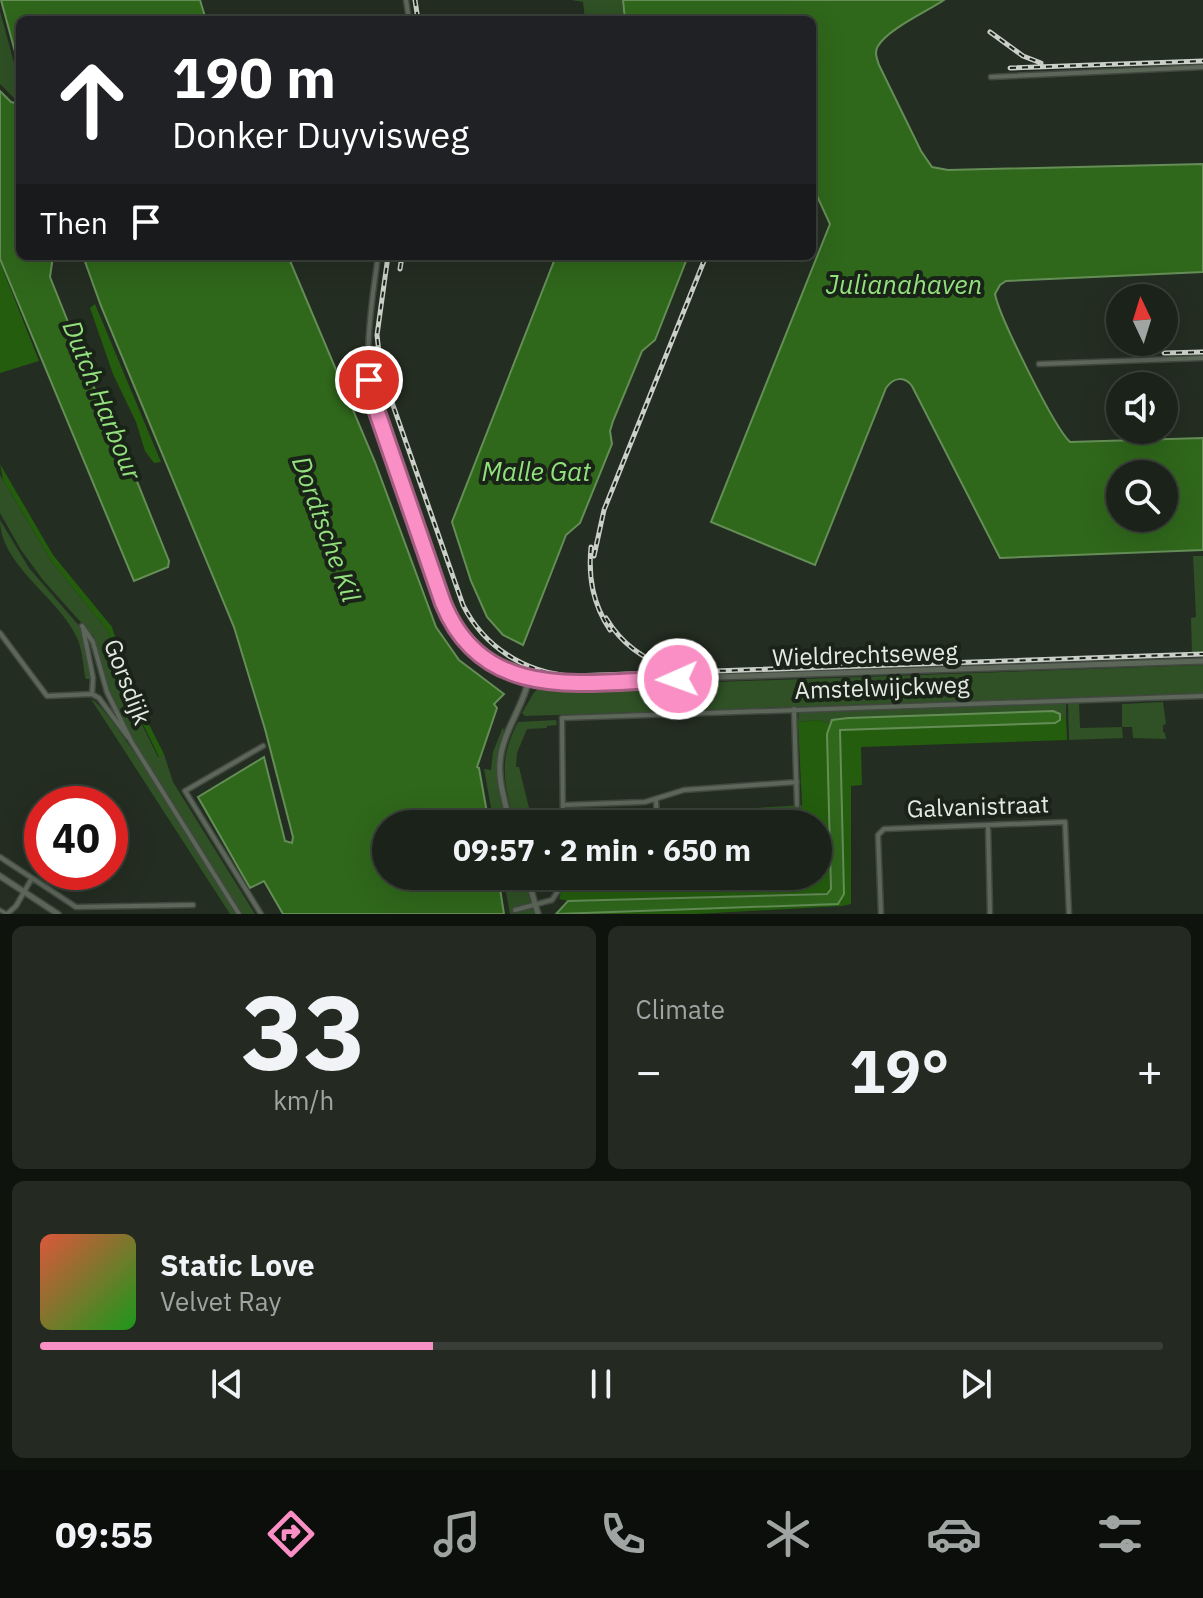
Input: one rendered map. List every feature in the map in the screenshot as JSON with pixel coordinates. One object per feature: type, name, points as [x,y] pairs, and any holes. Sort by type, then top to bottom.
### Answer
[{"type":"street","points":[[991,77],[1203,67]]},
{"type":"street","points":[[377,260],[367,334],[369,380],[377,412],[443,603],[458,632],[476,652],[509,674],[529,679],[500,761],[508,810]]},
{"type":"street","points":[[1039,364],[1203,358]]},
{"type":"street","name":"Gorsdijk","points":[[131,741],[107,692],[93,642],[82,626],[93,678],[92,694],[99,698],[131,741],[239,914]]},
{"type":"street","points":[[0,633],[47,696],[92,694]]},
{"type":"street","name":"Wieldrechtseweg","points":[[529,679],[567,682],[1203,661]]},
{"type":"street","name":"Amstelwijckweg","points":[[563,805],[562,718],[1203,696]]},
{"type":"street","points":[[794,709],[797,805]]},
{"type":"street","points":[[261,914],[185,791],[263,746]]},
{"type":"street","points":[[563,810],[563,805],[656,800],[684,790],[797,782]]},
{"type":"street","points":[[656,800],[656,810]]},
{"type":"street","name":"Galvanistraat","points":[[881,914],[878,835],[884,829],[1065,822],[1069,914]]},
{"type":"street","points":[[988,825],[990,914]]},
{"type":"street","points":[[0,857],[24,873]]},
{"type":"street","points":[[0,876],[58,914]]},
{"type":"street","points":[[50,890],[76,907],[193,905]]},
{"type":"street","points":[[532,890],[538,914]]},
{"type":"street","points":[[515,910],[552,900],[558,890]]},
{"type":"street","points":[[0,910],[7,914],[25,892]]},
{"type":"shaded area","points":[[571,0],[622,0],[624,16],[585,16],[583,2]]},
{"type":"shaded area","points":[[0,11],[16,70],[16,99],[0,84]]},
{"type":"shaded area","points":[[0,262],[39,361],[0,373]]},
{"type":"shaded area","points":[[95,304],[161,462],[154,463],[145,451],[90,308]]},
{"type":"shaded area","points":[[0,464],[53,555],[112,627],[132,691],[164,754],[159,757],[126,689],[108,631],[52,562],[3,480]]},
{"type":"shaded area","points":[[0,475],[52,562],[108,631],[131,702],[158,757],[164,754],[173,782],[255,914],[242,914],[134,747],[113,701],[94,637],[43,580],[0,513]]},
{"type":"shaded area","points":[[0,520],[29,568],[81,628],[91,679],[85,677],[81,649],[67,620],[19,566],[2,536]]},
{"type":"shaded area","points":[[1193,556],[1203,556],[1203,655],[1192,654],[1191,618],[1196,617]]},
{"type":"shaded area","points":[[1203,665],[1203,693],[525,716],[522,713],[541,685],[602,686]]},
{"type":"shaded area","points":[[91,699],[141,762],[237,914],[230,914]]},
{"type":"shaded area","points":[[1068,702],[1079,702],[1080,728],[1122,727],[1123,738],[1069,740]]},
{"type":"shaded area","points":[[1163,702],[1166,724],[1163,725],[1163,732],[1166,739],[1133,738],[1132,727],[1122,727],[1122,704]]},
{"type":"shaded area","points":[[1066,703],[1066,717],[1060,718],[1060,714],[1053,711],[837,718],[829,724],[820,720],[798,722],[799,711]]},
{"type":"shaded area","points":[[1066,717],[1067,740],[861,747],[862,785],[851,786],[851,904],[696,914],[570,914],[838,904],[842,900],[840,730],[1055,723]]},
{"type":"shaded area","points":[[556,720],[557,725],[527,729],[517,753],[516,767],[519,767],[530,810],[511,810],[508,795],[505,761],[518,722]]},
{"type":"shaded area","points":[[820,720],[829,724],[830,810],[802,810],[798,722]]},
{"type":"shaded area","points":[[503,727],[498,765],[504,810],[491,810],[484,769],[491,770],[493,752]]},
{"type":"shaded area","points":[[803,805],[803,810],[725,810]]},
{"type":"shaded area","points":[[506,890],[527,890],[534,914],[510,914]]},
{"type":"shaded area","points":[[562,890],[830,890],[830,893],[559,899]]},
{"type":"water","points":[[1,0],[200,0],[205,16],[16,16],[16,55]]},
{"type":"water","name":"Julianahaven","points":[[623,0],[944,0],[890,33],[876,51],[879,65],[932,167],[948,170],[1203,164],[1203,272],[1006,281],[995,294],[1028,371],[1070,442],[1178,444],[1178,439],[1203,438],[1203,550],[1000,558],[912,386],[902,379],[895,380],[886,388],[815,565],[711,522],[830,224],[816,194],[816,16],[625,16]]},
{"type":"water","points":[[0,91],[16,103],[16,260],[52,260],[50,277],[112,432],[134,474],[169,561],[168,567],[134,581],[0,259]]},
{"type":"water","name":"Dordtsche Kil","points":[[84,260],[290,260],[375,462],[436,627],[459,660],[504,694],[494,704],[497,708],[477,767],[486,810],[372,810],[372,890],[500,890],[504,914],[283,914],[264,881],[250,888],[198,797],[264,757],[285,841],[292,843],[265,729],[234,627]]},
{"type":"water","name":"Malle Gat","points":[[554,260],[686,260],[655,340],[642,351],[613,421],[610,431],[612,444],[580,523],[566,535],[523,645],[503,635],[487,617],[471,581],[452,522]]},
{"type":"water","points":[[1053,711],[1060,714],[1060,720],[1055,723],[840,730],[844,894],[838,904],[556,914],[568,901],[827,894],[832,890],[832,810],[829,810],[827,734],[832,720]]},
{"type":"railway","points":[[415,0],[417,16]]},
{"type":"railway","points":[[990,32],[1023,56],[1041,63]]},
{"type":"railway","points":[[1010,68],[1203,61]]},
{"type":"railway","points":[[387,260],[377,335],[381,371],[463,605],[494,645],[522,663],[538,670],[572,676],[1203,654]]},
{"type":"railway","points":[[400,269],[401,260]]},
{"type":"railway","points":[[594,556],[604,510],[704,260]]},
{"type":"railway","points":[[1178,353],[1203,352]]},
{"type":"railway","points":[[591,547],[593,590],[610,630]]},
{"type":"railway","points":[[606,618],[634,649],[671,668]]},
{"type":"route","points":[[369,380],[377,412],[443,603],[458,632],[476,652],[509,674],[541,681],[678,679]]},
{"type":"water label","name":"Dutch Harbour","points":[[102,400]]}]
